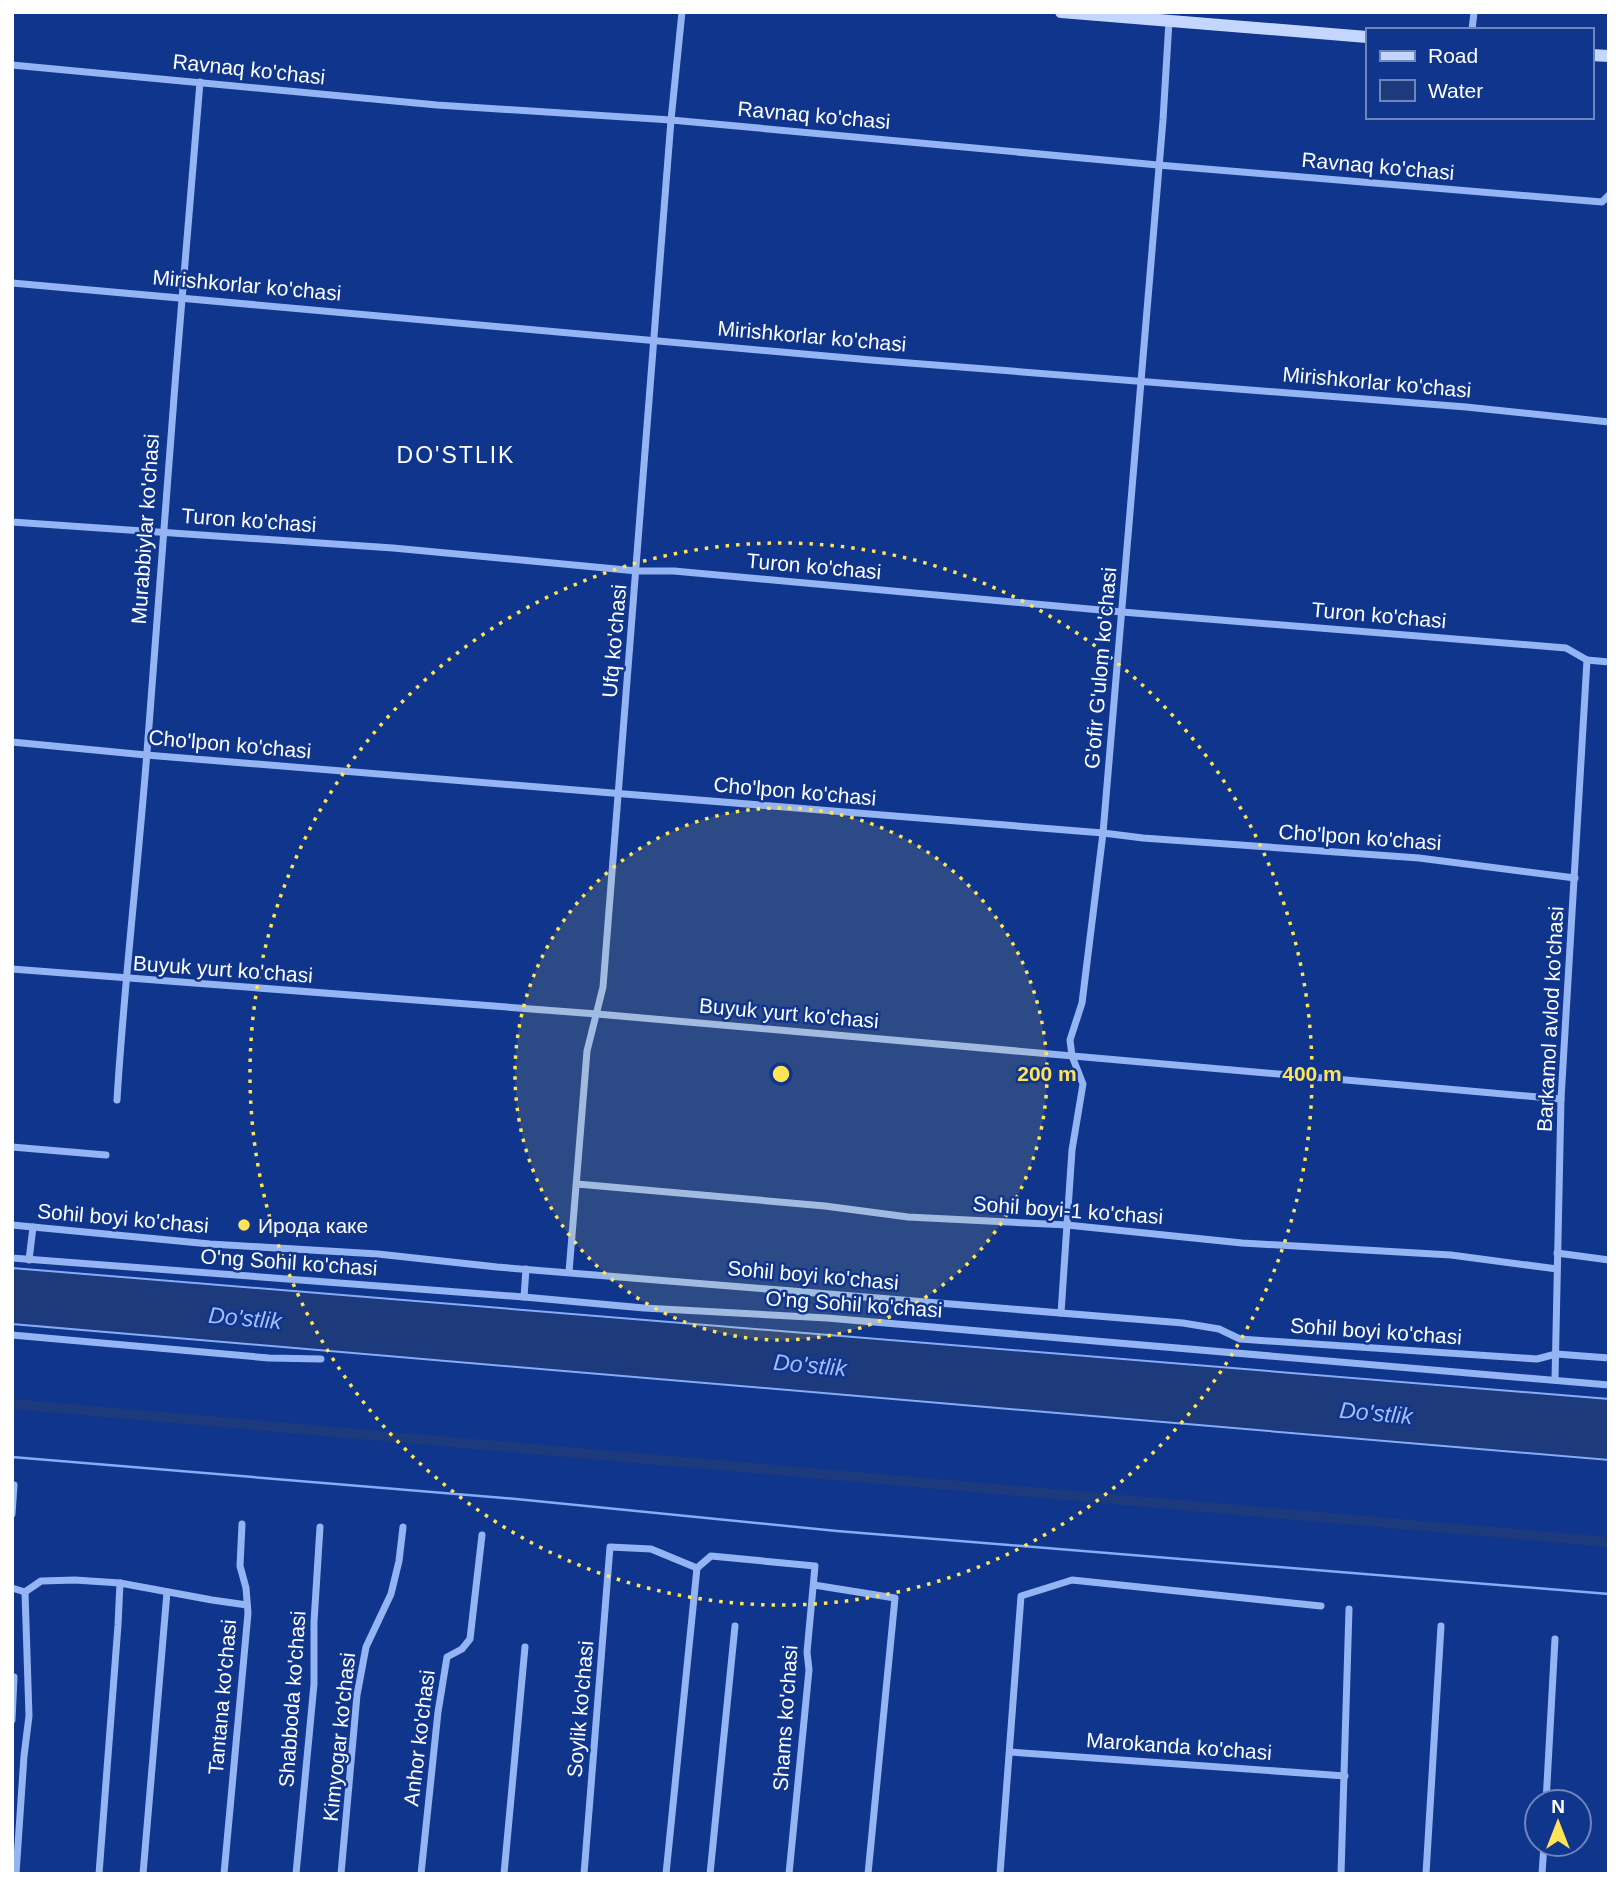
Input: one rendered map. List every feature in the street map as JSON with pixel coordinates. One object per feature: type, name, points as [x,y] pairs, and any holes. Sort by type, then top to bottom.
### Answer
[{"type":"main road","points":[[1061,12],[1366,37]]},
{"type":"street","name":"Ufq ko'chasi","points":[[569,1272],[587,1051],[603,987],[671,120],[682,12]]},
{"type":"street","name":"G'ofir G'ulom ko'chasi","points":[[1061,1313],[1072,1150],[1083,1084],[1072,1056],[1070,1040],[1082,1003],[1104,832],[1169,21]]},
{"type":"street","name":"Ravnaq ko'chasi","points":[[12,65],[437,106],[671,120],[1602,202],[1609,195]]},
{"type":"street","name":"Murabbiylar ko'chasi","points":[[117,1100],[200,82]]},
{"type":"street","name":"Mirishkorlar ko'chasi","points":[[12,283],[654,340],[1466,407],[1609,422]]},
{"type":"street","name":"Turon ko'chasi","points":[[12,522],[393,548],[637,571],[674,571],[1566,648],[1587,660],[1609,662]]},
{"type":"street","name":"Barkamol avlod ko'chasi","points":[[1555,1380],[1562,1099],[1587,660]]},
{"type":"street","name":"Cho'lpon ko'chasi","points":[[12,742],[1104,832],[1143,838],[1419,858],[1575,878]]},
{"type":"street","name":"Buyuk yurt ko'chasi","points":[[12,969],[597,1014],[1562,1099]]},
{"type":"street","points":[[12,1147],[106,1155]]},
{"type":"street","name":"Sohil boyi-1 ko'chasi","points":[[577,1184],[825,1206],[908,1217],[1068,1225],[1242,1242],[1451,1255],[1557,1269]]},
{"type":"street","name":"Sohil boyi ko'chasi","points":[[12,1225],[210,1244],[378,1254],[526,1269],[1182,1323],[1219,1329],[1240,1339],[1537,1359],[1556,1354],[1609,1358]]},
{"type":"street","points":[[29,1260],[33,1227]]},
{"type":"street","points":[[1557,1253],[1609,1260]]},
{"type":"street","name":"O'ng Sohil ko'chasi","points":[[12,1258],[644,1308],[827,1318],[1609,1385]]},
{"type":"street","points":[[524,1297],[526,1269]]},
{"type":"street","points":[[12,1335],[269,1358],[321,1359]]},
{"type":"street","points":[[12,1514],[14,1485]]},
{"type":"street","name":"Tantana ko'chasi","points":[[224,1874],[247,1605],[240,1566],[242,1524]]},
{"type":"street","name":"Shabboda ko'chasi","points":[[296,1874],[314,1684],[314,1622],[320,1527]]},
{"type":"street","name":"Kimyogar ko'chasi","points":[[341,1874],[359,1683],[366,1647],[391,1594],[403,1527]]},
{"type":"street","name":"Anhor ko'chasi","points":[[421,1874],[438,1712],[447,1657],[462,1648],[470,1639],[482,1535]]},
{"type":"street","name":"Soylik ko'chasi","points":[[583,1874],[610,1547],[651,1549],[697,1567]]},
{"type":"street","name":"Shams ko'chasi","points":[[697,1567],[711,1556],[815,1566],[807,1652],[809,1670],[789,1874]]},
{"type":"street","points":[[666,1874],[697,1567]]},
{"type":"street","points":[[1000,1874],[1021,1596],[1072,1580],[1321,1606]]},
{"type":"street","points":[[25,1592],[41,1581],[120,1583],[247,1605]]},
{"type":"street","points":[[99,1874],[120,1583]]},
{"type":"street","points":[[814,1584],[894,1598],[868,1874]]},
{"type":"street","points":[[12,1588],[25,1592]]},
{"type":"street","points":[[16,1874],[23,1756],[29,1716],[25,1592]]},
{"type":"street","points":[[143,1874],[167,1592]]},
{"type":"street","points":[[1341,1874],[1349,1609]]},
{"type":"street","points":[[710,1874],[735,1626]]},
{"type":"street","points":[[1426,1874],[1441,1626]]},
{"type":"street","points":[[1547,1788],[1555,1639]]},
{"type":"street","points":[[503,1874],[525,1647]]},
{"type":"street","points":[[12,1720],[13,1677],[28,1678]]},
{"type":"street","name":"Marokanda ko'chasi","points":[[1010,1752],[1345,1776]]},
{"type":"water","name":"Do'stlik","points":[[12,1268],[1609,1399],[1609,1460],[12,1324]]},
{"type":"waterway","points":[[12,1404],[1609,1542]]},
{"type":"waterway","points":[[12,1457],[516,1499],[837,1531],[1609,1594]]},
{"type":"place","name":"Ирода каке","points":[[244,1225]]},
{"type":"district","name":"DO'STLIK","points":[[456,455]]}]
